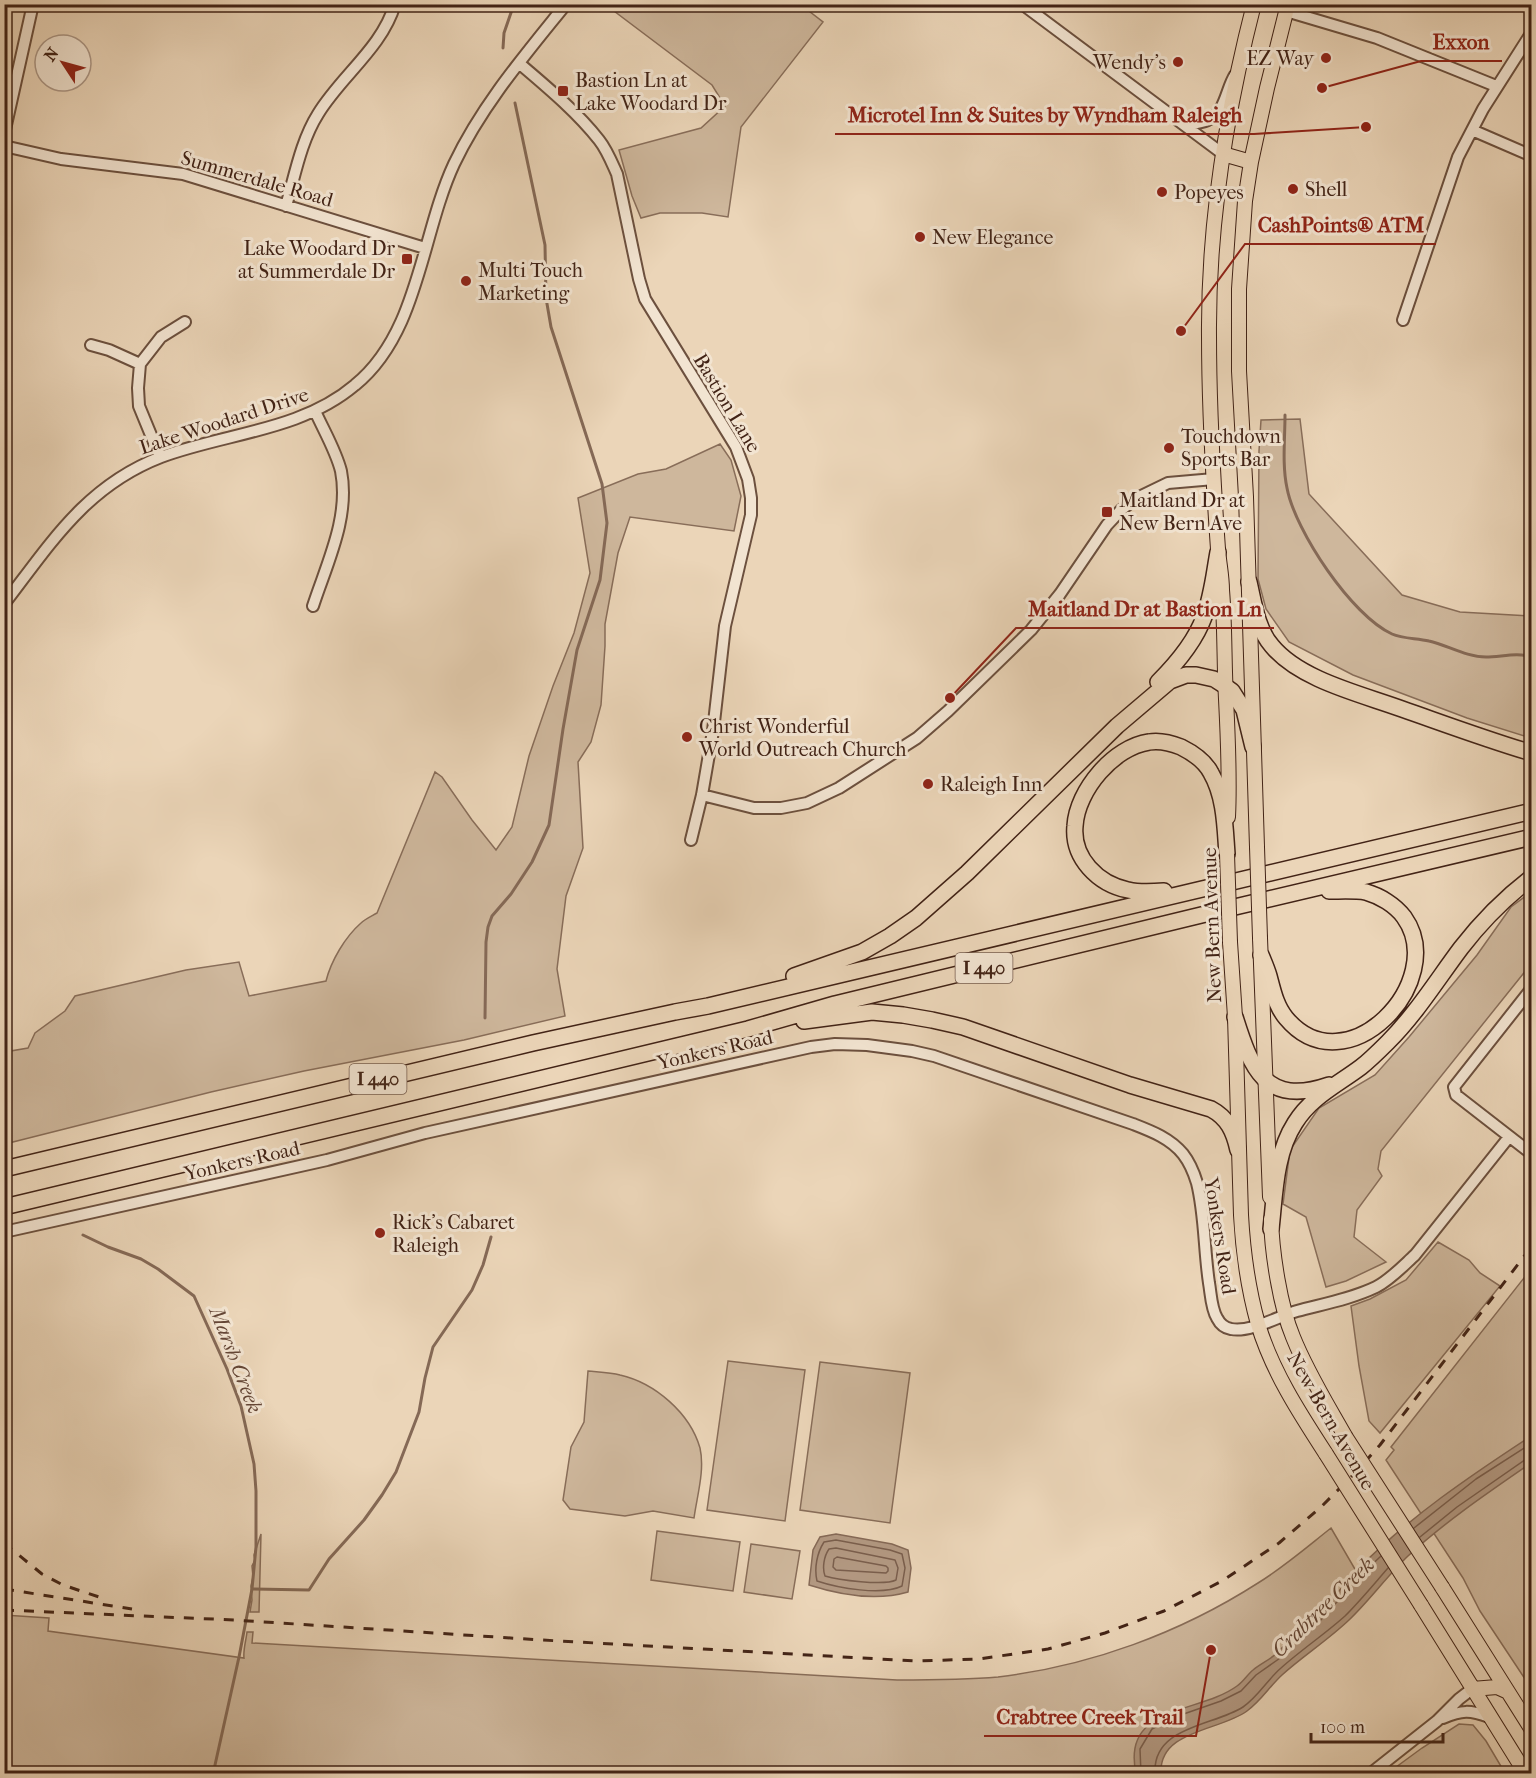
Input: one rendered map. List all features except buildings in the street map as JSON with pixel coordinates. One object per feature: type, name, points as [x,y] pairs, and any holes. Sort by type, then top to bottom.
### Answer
[{"type":"highway","points":[[753,995],[787,979],[862,952],[916,918],[990,851],[1117,726],[1178,661],[1204,618],[1218,552]]},
{"type":"highway","points":[[1249,582],[1265,637],[1284,658],[1295,666],[1326,681],[1532,753]]},
{"type":"highway","points":[[1117,726],[1162,686],[1179,677],[1204,676],[1226,686],[1240,702],[1253,747]]},
{"type":"highway","points":[[1203,889],[1131,891],[1110,885],[1097,877],[1080,853],[1075,835],[1077,814],[1089,788],[1109,763],[1130,748],[1151,741],[1169,743],[1186,750],[1204,764],[1214,779],[1223,811],[1227,854]]},
{"type":"highway","name":"I 440","points":[[4,1169],[533,1043],[753,995],[1532,811]]},
{"type":"highway","name":"I 440","points":[[4,1208],[748,1029],[835,1004],[1532,837]]},
{"type":"highway","points":[[1271,1229],[1279,1161],[1290,1131],[1302,1112],[1311,1102],[1362,1066],[1398,1031],[1472,934],[1532,877]]},
{"type":"highway","points":[[1261,955],[1282,1012],[1295,1027],[1324,1041],[1344,1041],[1364,1035],[1379,1024],[1398,1002],[1413,972],[1416,954],[1416,943],[1411,929],[1399,910],[1383,899],[1364,892],[1302,891]]},
{"type":"highway","points":[[748,1029],[872,1012],[903,1015],[963,1027],[1130,1085],[1211,1109],[1227,1122],[1235,1137],[1238,1150]]},
{"type":"highway","points":[[1235,1017],[1248,1057],[1266,1080],[1280,1088],[1303,1092],[1342,1080]]},
{"type":"main road","name":"New Bern Avenue","points":[[1254,4],[1229,111],[1213,231],[1209,304],[1209,368],[1214,479],[1218,552],[1223,592],[1229,781],[1227,854],[1243,1248],[1258,1325],[1288,1391],[1526,1773]]},
{"type":"main road","name":"New Bern Avenue","points":[[1287,8],[1251,162],[1245,201],[1239,289],[1239,370],[1249,582],[1271,1229],[1286,1314],[1300,1352],[1346,1436],[1532,1730]]},
{"type":"main road","points":[[1223,154],[1251,162]]},
{"type":"main road","points":[[1472,1689],[1497,1687],[1508,1692]]},
{"type":"street","points":[[4,134],[33,4]]},
{"type":"street","points":[[286,206],[308,133],[318,113],[378,38],[391,19],[395,4]]},
{"type":"street","name":"Lake Woodard Drive","points":[[4,604],[79,509],[120,478],[160,458],[315,411],[355,385],[371,370],[383,354],[403,318],[446,186],[464,145],[487,106],[566,4]]},
{"type":"street","points":[[1022,4],[1223,154]]},
{"type":"street","points":[[1287,8],[1377,38],[1496,86]]},
{"type":"street","points":[[1403,320],[1458,157],[1496,86],[1532,32]]},
{"type":"street","name":"Bastion Lane","points":[[520,64],[600,141],[612,162],[617,174],[645,299],[736,447],[748,479],[751,515],[726,618],[713,731],[702,795],[691,840]]},
{"type":"street","points":[[1185,125],[1209,120],[1216,114],[1238,70]]},
{"type":"street","points":[[1472,130],[1532,156]]},
{"type":"street","name":"Summerdale Road","points":[[4,146],[61,159],[183,174],[425,248]]},
{"type":"street","points":[[160,458],[139,406],[140,364],[160,338],[185,322]]},
{"type":"street","points":[[91,345],[109,350],[140,364]]},
{"type":"street","points":[[313,606],[337,534],[342,512],[343,490],[339,466],[315,411]]},
{"type":"street","points":[[702,795],[754,808],[781,808],[807,802],[839,788],[917,738],[1007,654],[1046,613],[1101,534],[1121,510],[1135,499],[1168,483],[1214,479]]},
{"type":"street","points":[[1532,988],[1455,1087],[1456,1095],[1532,1154]]},
{"type":"street","name":"Yonkers Road","points":[[4,1232],[280,1171],[425,1133],[734,1063],[811,1047],[835,1044],[867,1045],[934,1056],[1132,1124],[1151,1131],[1170,1142],[1190,1165],[1197,1183],[1213,1308],[1217,1319],[1225,1327],[1235,1330],[1258,1325],[1377,1286],[1415,1255],[1509,1137]]},
{"type":"street","points":[[1370,1773],[1437,1721],[1472,1689]]},
{"type":"street","points":[[1437,1721],[1459,1712],[1474,1711],[1490,1717]]},
{"type":"shaded area","points":[[606,5],[801,5],[823,22],[741,127],[728,217],[702,213],[660,213],[641,218],[619,150],[701,128],[725,106],[712,85]]},
{"type":"shaded area","points":[[1300,419],[1309,494],[1402,595],[1460,612],[1531,616],[1531,738],[1467,718],[1353,675],[1289,642],[1266,609],[1258,579],[1259,451],[1261,420]]},
{"type":"shaded area","points":[[720,444],[731,460],[741,496],[734,531],[630,517],[618,553],[605,624],[601,705],[591,742],[578,762],[583,848],[566,896],[557,969],[565,1016],[464,1040],[304,1071],[211,1092],[5,1144],[5,1052],[28,1048],[35,1033],[65,1011],[75,996],[186,970],[239,962],[249,996],[326,981],[335,958],[349,935],[377,913],[435,772],[442,777],[496,850],[512,827],[529,756],[574,633],[590,573],[578,498],[638,474],[666,469]]},
{"type":"shaded area","points":[[1531,892],[1531,964],[1381,1151],[1378,1169],[1382,1176],[1357,1210],[1354,1237],[1386,1262],[1346,1281],[1326,1287],[1306,1217],[1283,1204],[1290,1150],[1319,1108],[1375,1075],[1477,955],[1511,907]]},
{"type":"shaded area","points":[[1438,1242],[1469,1260],[1480,1273],[1500,1286],[1380,1433],[1369,1421],[1351,1306],[1406,1280]]},
{"type":"shaded area","points":[[1531,1269],[1532,1671],[1525,1679],[1386,1460],[1394,1450],[1391,1447]]},
{"type":"shaded area","points":[[728,1361],[805,1370],[785,1521],[707,1510]]},
{"type":"shaded area","points":[[820,1362],[910,1373],[890,1523],[800,1510]]},
{"type":"shaded area","points":[[588,1371],[616,1374],[646,1385],[669,1401],[688,1423],[695,1435],[701,1456],[701,1474],[694,1518],[653,1511],[625,1516],[570,1509],[563,1500],[571,1447],[584,1422]]},
{"type":"shaded area","points":[[1331,1528],[1366,1588],[1182,1731],[1147,1774],[5,1773],[4,1615],[49,1618],[48,1631],[244,1658],[247,1632],[253,1632],[252,1643],[897,1680],[985,1678],[1066,1665],[1100,1656],[1166,1632],[1258,1583]]},
{"type":"shaded area","points":[[657,1531],[740,1542],[733,1591],[651,1580]]},
{"type":"shaded area","points":[[261,1534],[259,1612],[250,1612],[252,1566]]},
{"type":"shaded area","points":[[751,1544],[800,1551],[792,1599],[744,1592]]},
{"type":"shaded area","points":[[1459,1724],[1473,1725],[1486,1741],[1505,1773],[1388,1773],[1422,1748]]},
{"type":"water","points":[[1531,1436],[1531,1463],[1468,1507],[1422,1543],[1349,1620],[1282,1675],[1252,1707],[1235,1718],[1180,1740],[1170,1748],[1163,1759],[1161,1773],[1136,1773],[1134,1751],[1140,1735],[1151,1723],[1167,1714],[1221,1695],[1239,1684],[1253,1670],[1276,1654],[1298,1631],[1316,1618],[1358,1569],[1398,1532],[1463,1482]]},
{"type":"water","points":[[836,1534],[892,1544],[908,1550],[911,1568],[908,1592],[884,1596],[858,1596],[809,1585],[813,1550],[820,1537]]},
{"type":"waterway","points":[[503,48],[504,33],[514,4]]},
{"type":"waterway","points":[[485,1018],[488,927],[492,916],[511,894],[532,862],[549,825],[577,650],[600,580],[607,523],[602,484],[551,327],[546,298],[545,245],[515,103]]},
{"type":"waterway","points":[[1285,415],[1285,470],[1292,506],[1313,548],[1343,591],[1360,610],[1376,624],[1396,636],[1429,641],[1479,656],[1532,657]]},
{"type":"waterway","name":"Marsh Creek","points":[[83,1235],[141,1259],[194,1296],[241,1406],[254,1464],[256,1547],[252,1589],[213,1774]]},
{"type":"waterway","points":[[252,1589],[309,1590],[329,1559],[364,1520],[382,1495],[396,1472],[419,1412],[433,1347],[472,1290],[483,1265],[491,1237]]},
{"type":"railway","points":[[4,1610],[234,1620],[915,1661],[979,1659],[1048,1649],[1105,1633],[1164,1611],[1222,1581],[1279,1543],[1321,1507],[1380,1445],[1532,1246]]},
{"type":"railway","points":[[4,1543],[42,1574],[63,1585],[99,1597]]},
{"type":"railway","points":[[4,1589],[132,1609]]},
{"type":"place","name":"EZ Way","points":[[1326,58]]},
{"type":"place","name":"Wendy's","points":[[1178,62]]},
{"type":"place","name":"Exxon","points":[[1322,88]]},
{"type":"place","name":"Bastion Ln at Lake Woodard Dr","points":[[563,91]]},
{"type":"place","name":"Microtel Inn & Suites by Wyndham Raleigh","points":[[1366,127]]},
{"type":"place","name":"Shell","points":[[1293,189]]},
{"type":"place","name":"Popeyes","points":[[1162,192]]},
{"type":"place","name":"New Elegance","points":[[920,237]]},
{"type":"place","name":"Lake Woodard Dr at Summerdale Dr","points":[[407,259]]},
{"type":"place","name":"Multi Touch Marketing","points":[[466,281]]},
{"type":"place","name":"CashPoints® ATM","points":[[1181,331]]},
{"type":"place","name":"Touchdown Sports Bar","points":[[1169,448]]},
{"type":"place","name":"Maitland Dr at New Bern Ave","points":[[1107,512]]},
{"type":"place","name":"Maitland Dr at Bastion Ln","points":[[950,698]]},
{"type":"place","name":"Christ Wonderful World Outreach Church","points":[[687,737]]},
{"type":"place","name":"Raleigh Inn","points":[[928,784]]},
{"type":"place","name":"Rick’s Cabaret Raleigh","points":[[380,1233]]},
{"type":"place","name":"Crabtree Creek Trail","points":[[1211,1650]]},
{"type":"water label","name":"Crabtree Creek","points":[[1323,1607]]}]
